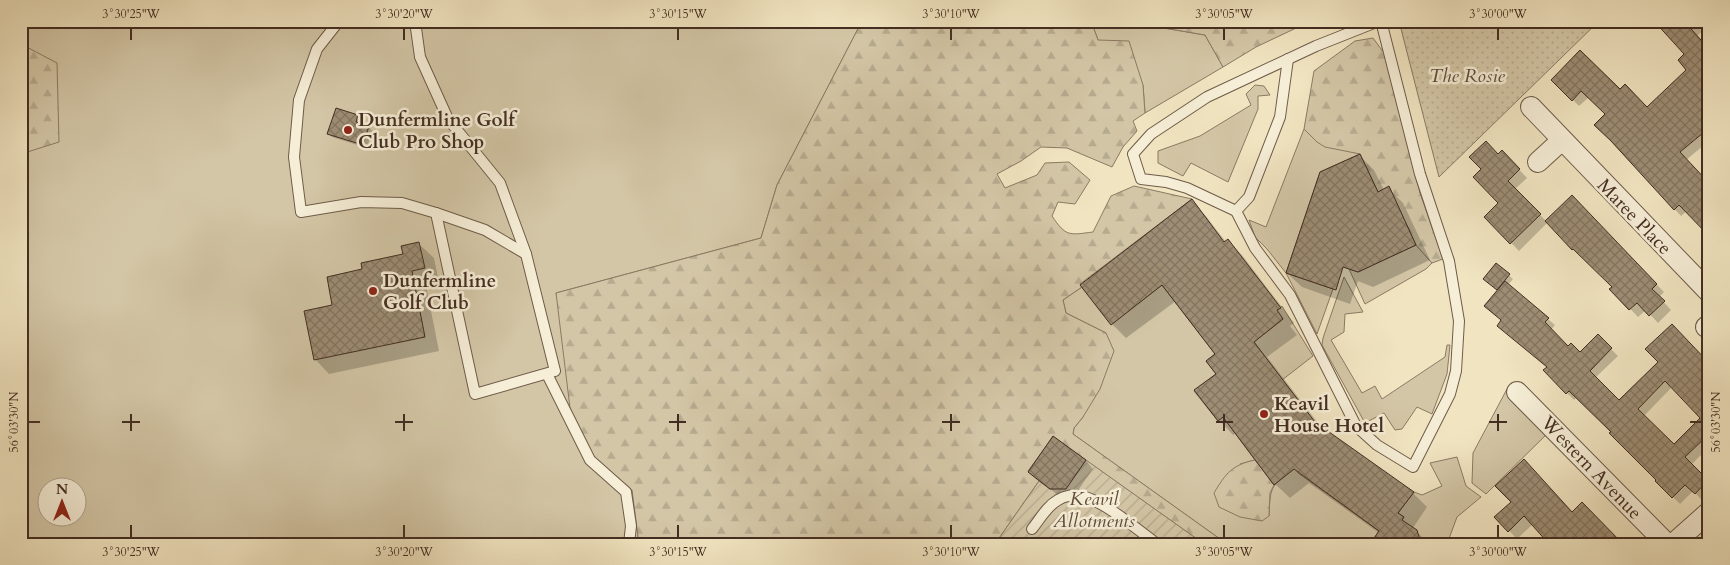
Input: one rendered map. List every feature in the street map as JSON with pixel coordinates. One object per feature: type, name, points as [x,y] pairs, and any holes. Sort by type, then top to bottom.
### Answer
[{"type":"street","name":"Maree Place","points":[[1531,107],[1709,292]]},
{"type":"street","points":[[1538,162],[1562,140]]},
{"type":"street","name":"Western Avenue","points":[[1517,392],[1667,544]]},
{"type":"street","points":[[1673,544],[1709,512]]},
{"type":"lane","points":[[339,21],[317,50],[299,100],[294,157],[301,212],[361,202],[402,203],[485,230],[526,254]]},
{"type":"lane","points":[[415,21],[420,57],[448,120],[500,184],[526,254],[555,371],[475,394],[436,213]]},
{"type":"lane","points":[[1380,21],[1420,174],[1449,260],[1459,321],[1456,371],[1450,394],[1413,467],[1377,445],[1356,426],[1290,295],[1254,248],[1236,211],[1187,188],[1166,182],[1141,179],[1133,154],[1151,134],[1208,97],[1316,46],[1380,21]]},
{"type":"lane","points":[[1236,211],[1249,197],[1280,117],[1288,59]]},
{"type":"lane","points":[[547,374],[590,460],[626,492],[631,526],[629,544]]},
{"type":"lane","points":[[1032,529],[1049,507],[1058,499],[1080,496],[1101,504],[1157,544]]},
{"type":"green space","points":[[21,21],[862,21],[777,185],[761,238],[556,293],[591,454],[632,490],[639,544],[21,544]]},
{"type":"green space","points":[[862,21],[1091,21],[1098,40],[1129,41],[1143,85],[1145,113],[1133,121],[1137,131],[1123,147],[1112,167],[1067,148],[1041,147],[997,174],[1005,188],[1037,175],[1045,163],[1069,162],[1090,180],[1075,204],[1058,202],[1052,216],[1061,228],[1073,234],[1093,232],[1111,196],[1134,186],[1192,199],[1080,284],[1082,287],[1063,300],[1066,313],[1106,333],[1114,351],[1100,389],[1074,428],[1073,434],[1227,544],[1204,544],[1053,437],[1028,471],[1039,481],[995,544],[639,544],[632,490],[591,454],[570,408],[556,293],[761,238],[777,185]]},
{"type":"green space","points":[[1091,21],[1140,21],[1158,27],[1205,35],[1223,67],[1145,113],[1143,85],[1098,40]]},
{"type":"green space","points":[[1140,21],[1311,21],[1256,47],[1223,67],[1205,35],[1158,27]]},
{"type":"green space","name":"The Rosie","points":[[1399,21],[1599,21],[1439,177]]},
{"type":"green space","points":[[1373,38],[1384,53],[1420,193],[1443,259],[1432,263],[1416,245],[1389,187],[1378,192],[1360,154],[1325,147],[1304,129],[1314,71],[1355,41]]},
{"type":"green space","points":[[21,44],[57,63],[59,142],[21,154]]},
{"type":"green space","points":[[1255,85],[1264,86],[1270,95],[1258,96],[1258,109],[1228,182],[1191,163],[1183,176],[1158,163],[1158,151],[1200,136],[1251,105],[1246,94]]},
{"type":"green space","points":[[1304,129],[1317,142],[1360,154],[1320,172],[1286,273],[1255,237],[1249,220],[1266,227]]},
{"type":"green space","points":[[1416,245],[1432,263],[1426,269],[1365,304],[1349,269],[1358,272]]},
{"type":"green space","points":[[1286,273],[1333,289],[1317,334]]},
{"type":"green space","points":[[1344,277],[1363,312],[1345,314],[1344,332],[1331,340],[1362,393],[1375,386],[1382,399],[1445,357],[1447,345],[1450,345],[1447,374],[1432,414],[1417,407],[1402,429],[1395,430],[1384,413],[1365,423],[1322,345]]},
{"type":"green space","points":[[1162,285],[1215,354],[1206,361],[1216,374],[1194,391],[1218,421],[1223,417],[1255,460],[1240,464],[1269,516],[1270,497],[1274,486],[1298,466],[1298,473],[1379,531],[1370,544],[1227,544],[1073,434],[1074,428],[1083,417],[1106,333],[1066,313],[1063,300],[1082,287],[1111,324]]},
{"type":"green space","points":[[1282,306],[1313,356],[1282,380],[1254,342],[1283,319],[1277,311]]},
{"type":"green space","points":[[1507,389],[1551,430],[1486,494],[1472,483],[1473,453]]},
{"type":"green space","points":[[1457,457],[1466,486],[1481,497],[1457,517],[1447,544],[1421,544],[1402,520],[1404,517],[1398,513],[1414,492],[1422,495],[1442,486],[1430,463]]},
{"type":"green space","name":"Keavil Allotments","points":[[1086,460],[1204,544],[995,544],[1039,481],[1050,489],[1065,488]]},
{"type":"green space","points":[[1255,460],[1274,485],[1270,493],[1269,516],[1262,521],[1240,517],[1219,507],[1214,493],[1230,471],[1241,464]]},
{"type":"building","points":[[1654,21],[1684,21],[1709,49],[1709,128],[1680,152],[1709,183],[1709,236],[1679,205],[1674,210],[1594,125],[1605,114],[1581,91],[1572,101],[1551,80],[1580,50],[1620,89],[1625,84],[1647,107],[1686,70],[1678,60],[1684,54]]},
{"type":"building","name":"Dunfermline Golf Club Pro Shop","points":[[336,108],[358,115],[356,122],[369,126],[363,145],[327,134]]},
{"type":"building","points":[[1486,141],[1498,154],[1502,150],[1520,169],[1508,181],[1541,214],[1510,244],[1484,217],[1498,203],[1473,177],[1481,169],[1469,157]]},
{"type":"building","points":[[1360,154],[1378,192],[1389,186],[1416,245],[1358,272],[1343,267],[1336,290],[1286,273],[1320,172]]},
{"type":"building","points":[[1572,195],[1657,284],[1652,289],[1665,301],[1649,316],[1637,303],[1629,310],[1609,289],[1612,287],[1572,250],[1545,221]]},
{"type":"building","points":[[1192,199],[1224,242],[1228,239],[1281,308],[1277,310],[1283,319],[1254,342],[1315,422],[1414,492],[1398,513],[1404,517],[1402,520],[1417,530],[1421,544],[1370,544],[1379,531],[1294,469],[1274,485],[1223,417],[1218,421],[1194,390],[1216,374],[1206,361],[1215,354],[1162,285],[1111,325],[1080,285]]},
{"type":"building","name":"Dunfermline Golf Club","points":[[419,242],[425,268],[412,271],[425,337],[314,360],[304,311],[332,305],[327,277],[362,269],[361,263],[403,254],[401,246]]},
{"type":"building","points":[[1496,263],[1510,274],[1497,290],[1483,279]]},
{"type":"building","points":[[1505,281],[1549,318],[1545,322],[1568,346],[1571,343],[1580,352],[1598,334],[1612,348],[1590,371],[1619,400],[1658,362],[1645,349],[1672,324],[1709,363],[1709,434],[1685,457],[1708,480],[1695,494],[1685,485],[1672,498],[1609,433],[1611,432],[1569,391],[1566,394],[1543,370],[1547,367],[1497,326],[1501,320],[1484,306]],"holes":[[[1665,381],[1700,418],[1674,444],[1638,409]]]},
{"type":"building","points":[[1053,436],[1086,460],[1066,489],[1050,489],[1028,472]]},
{"type":"building","points":[[1524,459],[1572,512],[1582,502],[1623,544],[1549,544],[1524,516],[1508,532],[1494,517],[1511,502],[1495,486]]},
{"type":"place","name":"Dunfermline Golf Club Pro Shop","points":[[348,130]]},
{"type":"place","name":"Dunfermline Golf Club","points":[[373,291]]},
{"type":"place","name":"Keavil House Hotel","points":[[1264,414]]}]
